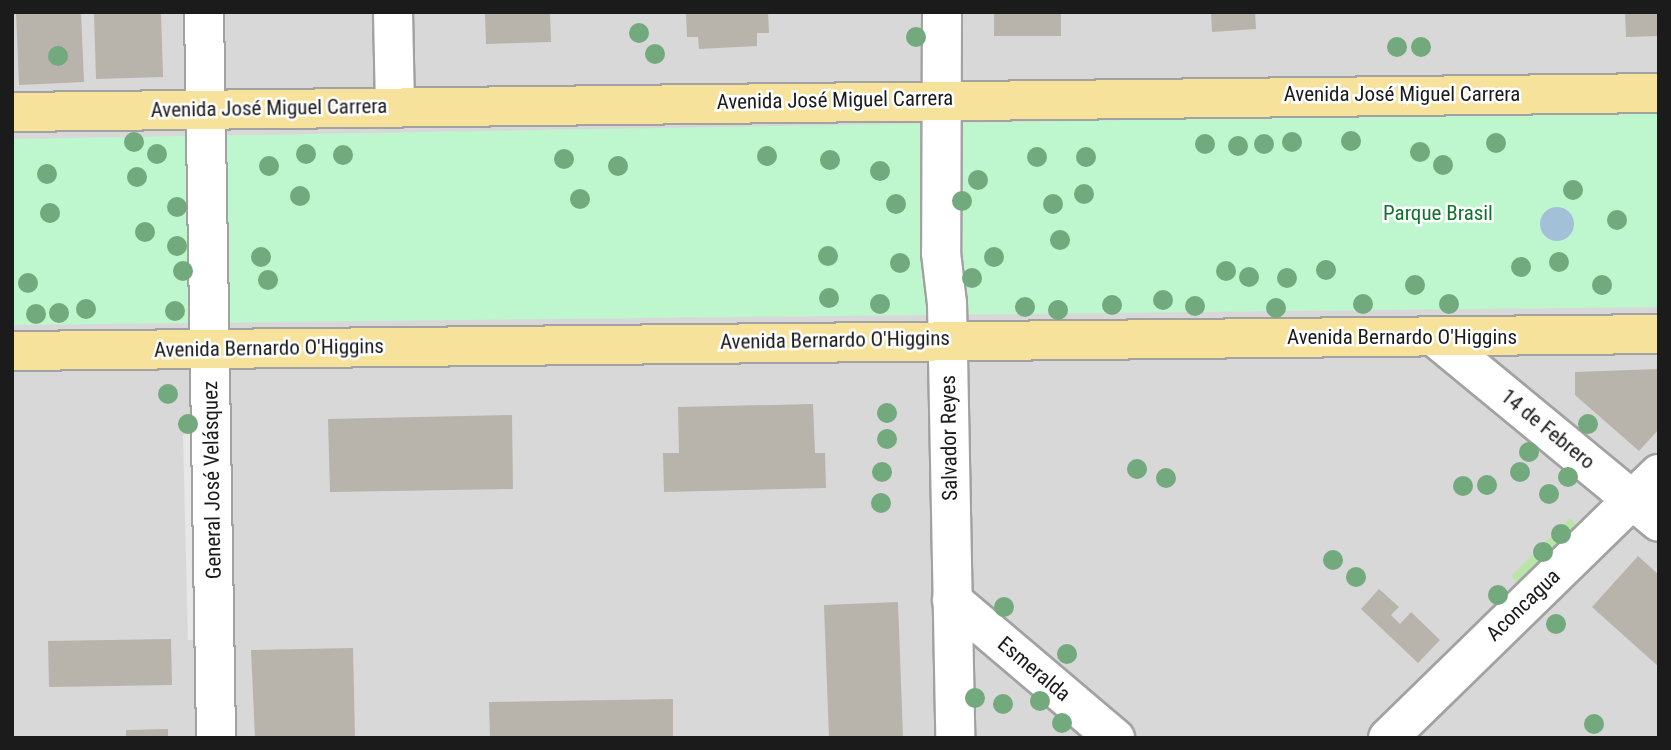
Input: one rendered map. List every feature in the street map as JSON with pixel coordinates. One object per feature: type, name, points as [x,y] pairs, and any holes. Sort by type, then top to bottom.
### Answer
[{"type":"main road","name":"Avenida José Miguel Carrera","points":[[12,112],[943,98],[1659,93]]},
{"type":"main road","name":"Avenida Bernardo O'Higgins","points":[[12,351],[947,338],[1436,338],[1659,334]]},
{"type":"street","name":"General José Velásquez","points":[[204,12],[216,738]]},
{"type":"street","points":[[393,12],[395,106]]},
{"type":"street","name":"Salvador Reyes","points":[[942,12],[941,253],[947,338],[955,738]]},
{"type":"street","name":"14 de Febrero","points":[[1436,338],[1649,498]]},
{"type":"street","name":"Aconcagua","points":[[1388,738],[1649,498]]},
{"type":"street","name":"Esmeralda","points":[[952,600],[1115,738]]},
{"type":"shaded area","points":[[12,12],[1659,12],[1659,738],[12,738]]},
{"type":"shaded area","points":[[200,430],[206,640],[188,640],[183,435]]},
{"type":"green space","name":"Parque Brasil","points":[[1659,111],[1659,307],[12,325],[12,139]]},
{"type":"green space","points":[[1570,518],[1579,528],[1520,585],[1511,576]]},
{"type":"water","points":[[1557,207],[1569,212],[1574,224],[1569,236],[1557,241],[1545,236],[1540,224],[1545,212]]},
{"type":"building","points":[[16,12],[81,12],[84,82],[19,85]]},
{"type":"building","points":[[94,12],[161,12],[163,77],[96,79]]},
{"type":"building","points":[[485,12],[550,12],[551,42],[486,44]]},
{"type":"building","points":[[686,12],[768,12],[769,33],[757,33],[757,46],[699,49],[698,37],[687,37]]},
{"type":"building","points":[[994,12],[1061,12],[1061,36],[994,36]]},
{"type":"building","points":[[1211,12],[1255,12],[1256,29],[1212,32]]},
{"type":"building","points":[[1625,12],[1659,12],[1659,36],[1626,37]]},
{"type":"building","points":[[1659,369],[1659,429],[1639,451],[1575,395],[1575,372]]},
{"type":"building","points":[[813,404],[815,453],[825,453],[826,488],[664,492],[663,453],[679,453],[678,407]]},
{"type":"building","points":[[512,415],[513,489],[330,492],[328,419]]},
{"type":"building","points":[[1638,556],[1659,575],[1659,667],[1592,607]]},
{"type":"building","points":[[1379,589],[1399,607],[1391,615],[1400,624],[1411,612],[1440,640],[1418,663],[1361,609]]},
{"type":"building","points":[[898,602],[903,738],[829,738],[824,605]]},
{"type":"building","points":[[171,639],[172,685],[49,687],[48,641]]},
{"type":"building","points":[[353,648],[355,738],[255,738],[251,650]]},
{"type":"building","points":[[673,699],[673,738],[490,738],[489,702]]},
{"type":"building","points":[[168,729],[168,738],[126,738],[126,730]]}]
